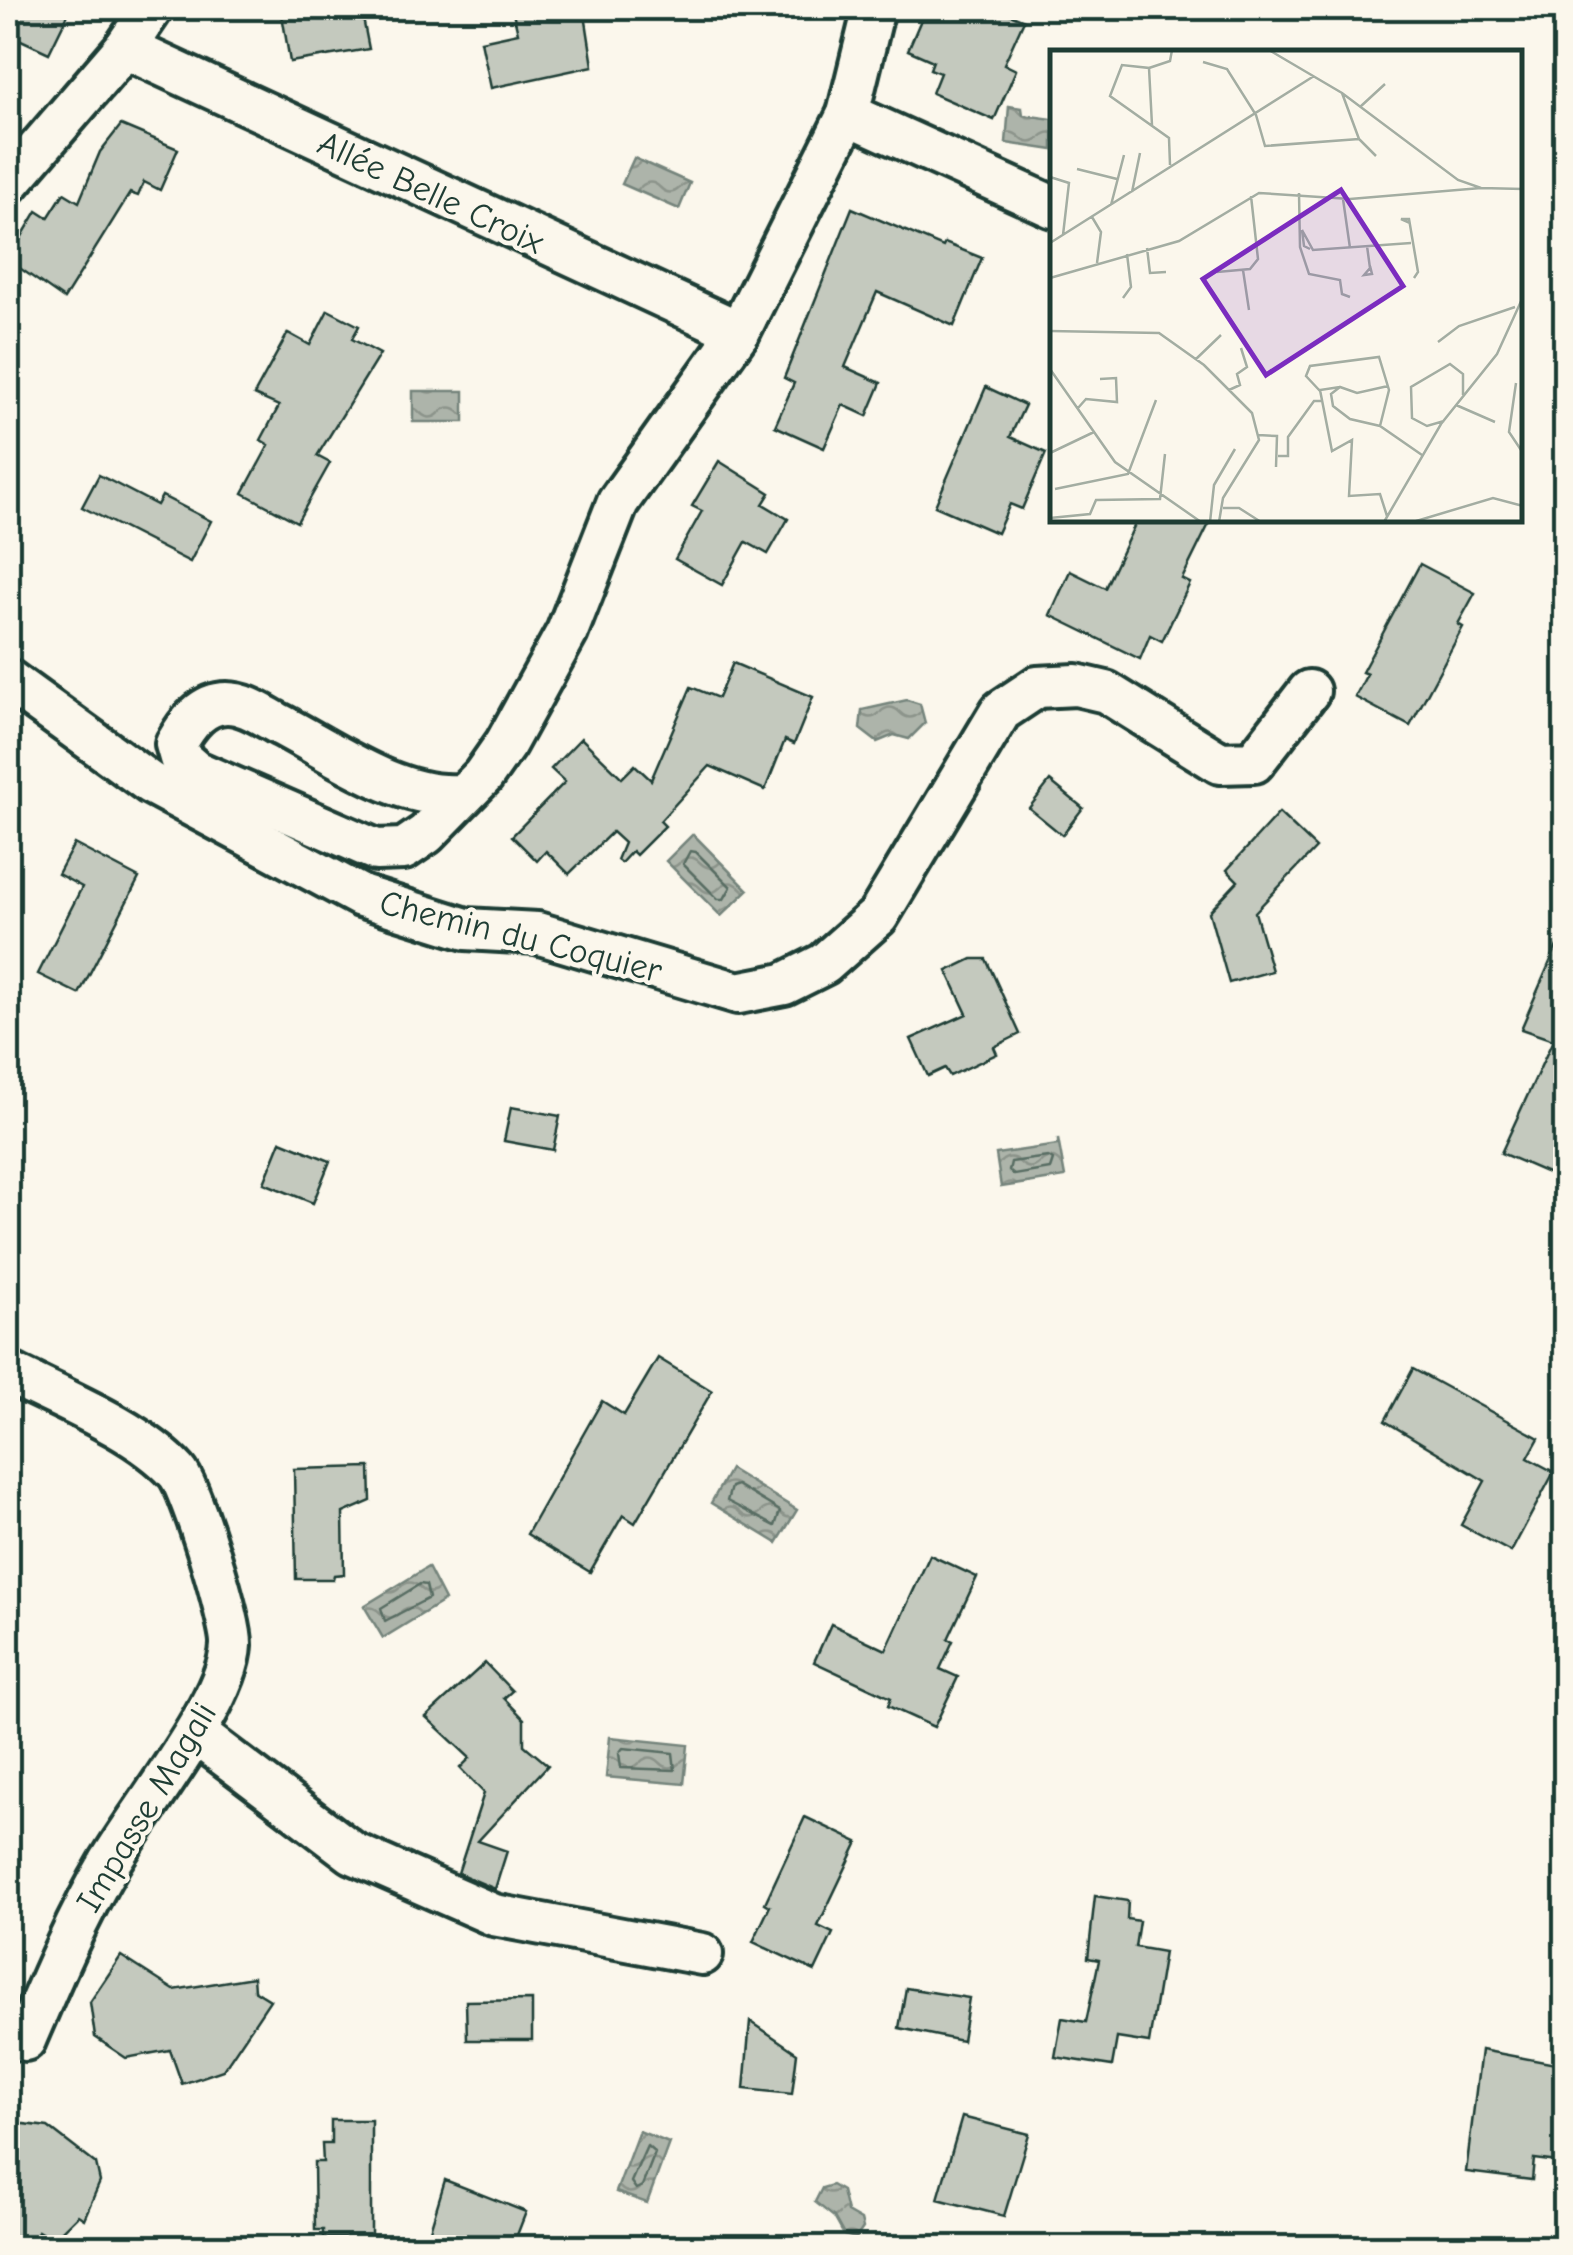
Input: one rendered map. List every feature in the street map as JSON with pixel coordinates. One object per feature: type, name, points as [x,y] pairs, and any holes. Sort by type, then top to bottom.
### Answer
[{"type":"street","points":[[8,184],[124,48],[152,8]]},
{"type":"street","points":[[460,795],[432,797],[401,786],[241,704],[206,708],[186,725],[176,744],[180,758],[195,772],[376,850],[404,849],[426,834],[460,795],[483,776],[506,743],[567,632],[618,502],[739,332],[848,114],[874,8]]},
{"type":"street","name":"Allée Belle Croix","points":[[124,48],[739,332]]},
{"type":"street","points":[[848,114],[1050,206]]},
{"type":"street","name":"Chemin du Coquier","points":[[8,680],[150,783],[362,896],[466,928],[537,933],[738,992],[784,984],[824,964],[878,916],[1002,711],[1037,687],[1076,684],[1106,692],[1220,763],[1254,762],[1309,691]]},
{"type":"street","name":"Impasse Magali","points":[[8,1372],[125,1433],[179,1474],[216,1576],[231,1645],[213,1700],[101,1878],[70,1935],[25,2040]]},
{"type":"street","points":[[195,1732],[353,1853],[494,1915],[702,1954]]},
{"type":"water","points":[[1009,106],[1022,108],[1023,115],[1050,119],[1050,150],[1006,143]]},
{"type":"water","points":[[634,158],[690,183],[679,209],[622,184]]},
{"type":"water","points":[[413,391],[464,391],[464,422],[413,422]]},
{"type":"water","points":[[907,700],[920,704],[925,723],[909,739],[894,735],[877,742],[860,729],[862,710]]},
{"type":"water","points":[[693,834],[748,890],[721,916],[666,861]]},
{"type":"water","points":[[1058,1139],[1065,1177],[1001,1187],[996,1154],[1058,1145]]},
{"type":"water","points":[[730,1469],[797,1510],[777,1543],[711,1503]]},
{"type":"water","points":[[428,1567],[445,1600],[383,1638],[364,1606]]},
{"type":"water","points":[[610,1737],[688,1745],[684,1784],[606,1777]]},
{"type":"water","points":[[639,2131],[669,2143],[647,2203],[616,2192]]},
{"type":"water","points":[[832,2185],[842,2191],[847,2212],[861,2220],[863,2228],[856,2238],[844,2235],[834,2217],[815,2202],[822,2188]]},
{"type":"building","points":[[16,8],[71,8],[49,53],[8,34]]},
{"type":"building","points":[[361,8],[369,49],[290,62],[282,15]]},
{"type":"building","points":[[512,8],[584,8],[593,66],[491,88],[481,41],[518,33]]},
{"type":"building","points":[[926,8],[996,8],[1024,20],[1004,64],[1016,70],[994,120],[932,93],[940,73],[930,69],[933,61],[908,50]]},
{"type":"building","points":[[121,125],[178,149],[160,190],[144,182],[138,196],[130,193],[64,299],[8,260],[37,211],[48,218],[64,193],[79,202],[100,152]]},
{"type":"building","points":[[852,208],[943,247],[945,243],[982,258],[954,326],[877,292],[845,367],[881,383],[867,416],[843,405],[824,448],[775,426],[794,383],[784,378]]},
{"type":"building","points":[[328,310],[359,326],[352,339],[380,354],[317,456],[330,463],[297,522],[243,493],[269,445],[261,440],[279,406],[254,395],[288,333],[310,345]]},
{"type":"building","points":[[986,387],[1025,405],[1010,437],[1046,453],[1022,509],[1010,504],[997,533],[935,506]]},
{"type":"building","points":[[719,461],[770,493],[763,504],[788,519],[768,554],[746,542],[722,585],[675,559],[702,511],[692,506]]},
{"type":"building","points":[[99,475],[157,505],[162,496],[211,521],[190,562],[82,507]]},
{"type":"building","points":[[1136,522],[1210,522],[1182,579],[1190,583],[1162,641],[1150,635],[1140,659],[1050,615],[1070,571],[1105,588]]},
{"type":"building","points":[[1420,564],[1475,593],[1458,624],[1463,627],[1410,726],[1355,697],[1367,674],[1362,672]]},
{"type":"building","points":[[733,663],[813,697],[794,744],[785,740],[765,790],[710,766],[660,821],[665,826],[636,855],[632,851],[621,863],[617,860],[624,843],[612,832],[569,874],[546,851],[537,861],[512,836],[565,782],[551,769],[581,738],[622,778],[635,765],[651,780],[691,687],[718,698]]},
{"type":"building","points":[[1050,781],[1083,808],[1062,835],[1029,808]]},
{"type":"building","points":[[1279,813],[1316,848],[1255,912],[1272,971],[1229,983],[1209,912],[1238,881],[1227,870]]},
{"type":"building","points":[[74,844],[139,878],[79,994],[38,974],[82,887],[58,874]]},
{"type":"building","points":[[1566,925],[1566,1181],[1501,1153],[1553,1040],[1521,1029]]},
{"type":"building","points":[[972,959],[986,959],[1020,1034],[994,1047],[997,1054],[950,1076],[945,1068],[928,1076],[911,1039],[967,1014],[947,971]]},
{"type":"building","points":[[511,1107],[560,1116],[553,1150],[504,1141]]},
{"type":"building","points":[[281,1141],[330,1161],[313,1203],[264,1183]]},
{"type":"building","points":[[658,1358],[712,1391],[635,1523],[623,1515],[590,1572],[527,1534],[602,1401],[624,1415]]},
{"type":"building","points":[[1413,1369],[1539,1438],[1528,1458],[1554,1472],[1511,1552],[1461,1525],[1485,1481],[1385,1421]]},
{"type":"building","points":[[370,1467],[371,1501],[343,1513],[344,1574],[334,1575],[333,1579],[296,1579],[294,1469]]},
{"type":"building","points":[[930,1555],[977,1577],[948,1639],[953,1641],[940,1669],[958,1677],[934,1727],[888,1706],[891,1698],[814,1662],[831,1624],[886,1650]]},
{"type":"building","points":[[485,1663],[512,1691],[504,1698],[524,1719],[524,1745],[548,1765],[478,1841],[507,1851],[495,1889],[458,1873],[484,1793],[460,1768],[470,1758],[426,1717]]},
{"type":"building","points":[[805,1817],[858,1842],[818,1926],[833,1933],[815,1971],[753,1942],[770,1906],[765,1903]]},
{"type":"building","points":[[1095,1896],[1128,1901],[1127,1919],[1139,1921],[1135,1947],[1164,1952],[1149,2043],[1117,2038],[1112,2066],[1055,2057],[1062,2018],[1086,2022],[1099,1960],[1088,1958]]},
{"type":"building","points":[[121,1956],[174,1990],[253,1977],[254,1990],[270,2000],[223,2070],[182,2084],[170,2050],[126,2058],[95,2037],[90,2002]]},
{"type":"building","points":[[906,1988],[969,1998],[962,2041],[899,2028]]},
{"type":"building","points":[[532,2000],[532,2040],[467,2040],[466,2001]]},
{"type":"building","points":[[750,2021],[797,2053],[792,2094],[744,2089]]},
{"type":"building","points":[[1481,2050],[1566,2066],[1566,2163],[1534,2159],[1532,2180],[1466,2172]]},
{"type":"building","points":[[962,2117],[1029,2134],[1004,2216],[938,2199]]},
{"type":"building","points":[[331,2120],[371,2120],[371,2238],[323,2238],[323,2230],[315,2230],[314,2162],[323,2162],[322,2144],[331,2144]]},
{"type":"building","points":[[8,2122],[48,2127],[96,2164],[100,2182],[84,2219],[78,2215],[53,2240],[38,2231],[30,2248],[8,2248]]},
{"type":"building","points":[[445,2180],[526,2212],[512,2248],[438,2245],[429,2233]]}]
